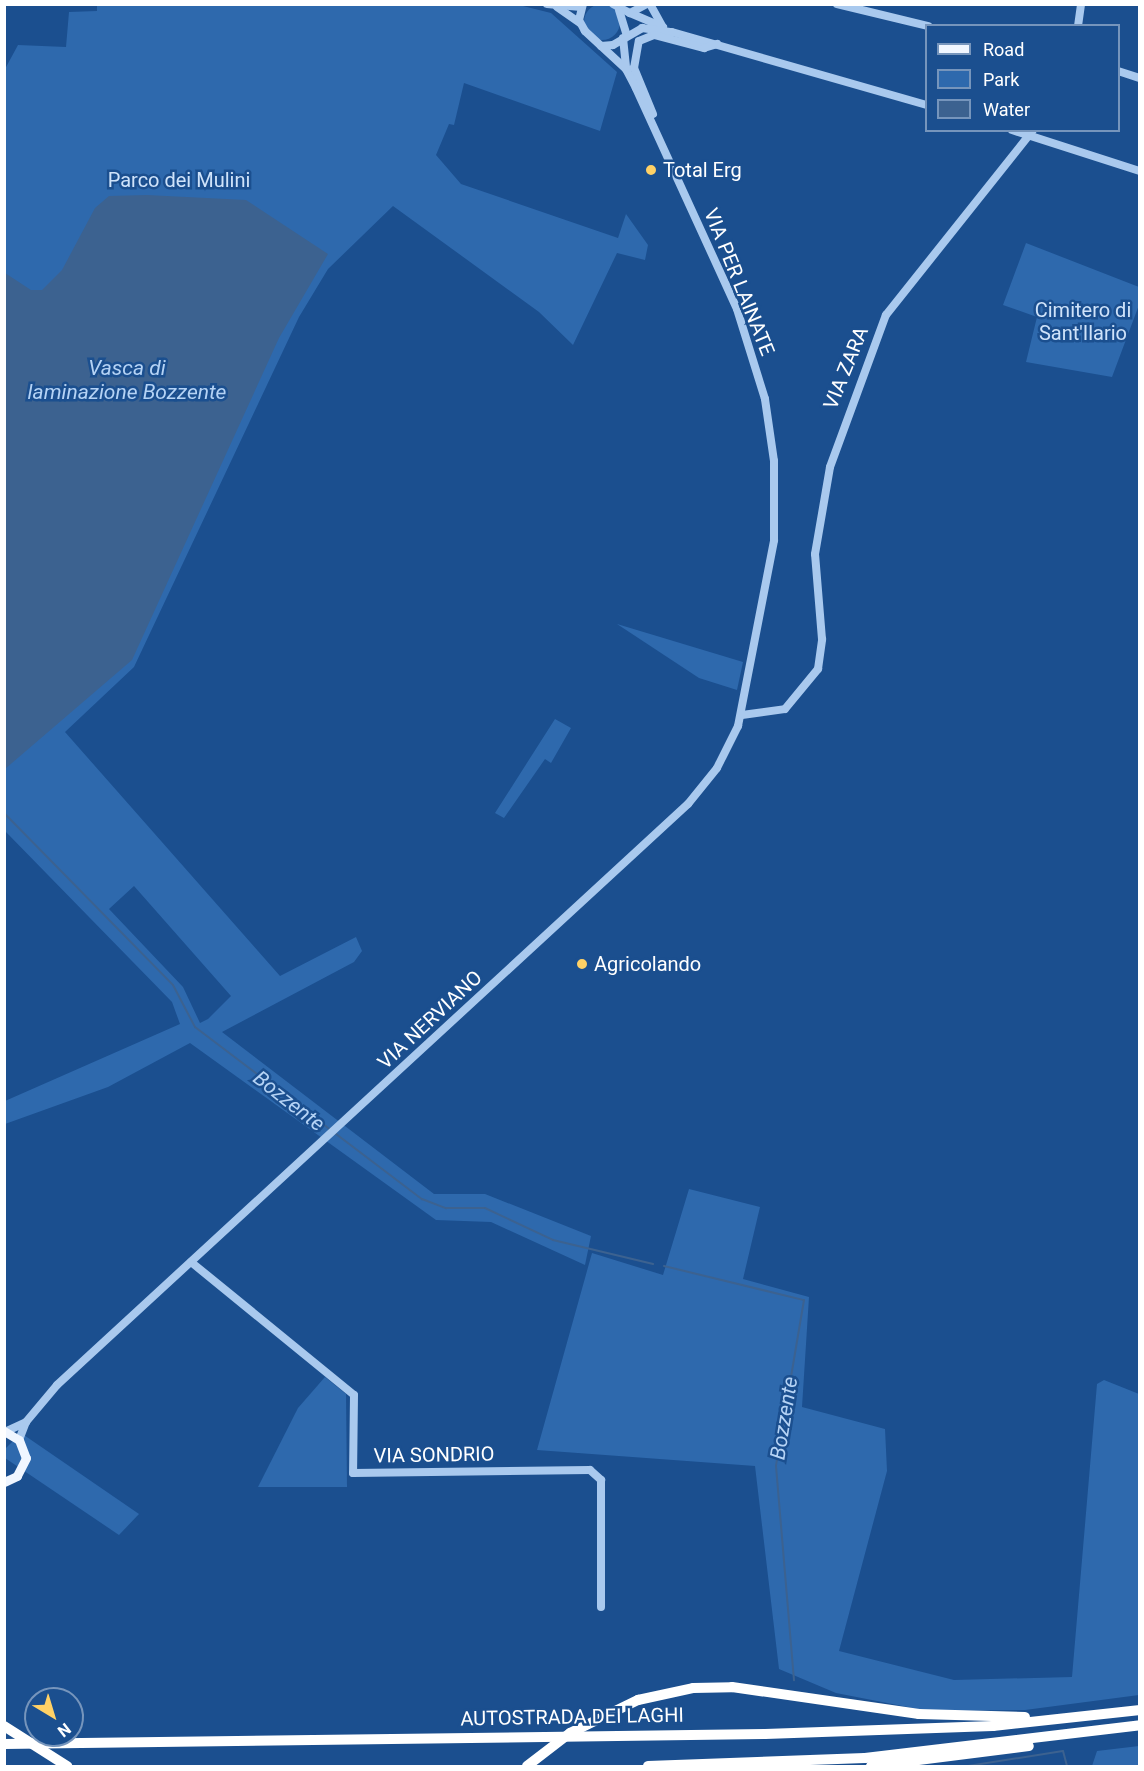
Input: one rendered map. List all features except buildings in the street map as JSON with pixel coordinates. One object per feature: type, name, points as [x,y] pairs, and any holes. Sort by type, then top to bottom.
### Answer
[{"type":"highway","points":[[527,1767],[570,1733],[638,1700],[693,1688],[732,1686],[919,1714],[1070,1718]]},
{"type":"highway","name":"AUTOSTRADA DEI LAGHI","points":[[4,1744],[765,1734],[1070,1718],[1140,1710]]},
{"type":"highway","points":[[648,1767],[865,1758],[1140,1725]]},
{"type":"highway","points":[[4,1726],[67,1767]]},
{"type":"highway","points":[[871,1767],[1140,1731]]},
{"type":"main road","points":[[4,1482],[24,1464],[20,1440],[6,1431]]},
{"type":"street","points":[[837,4],[925,25]]},
{"type":"street","points":[[1078,24],[1081,4]]},
{"type":"street","points":[[551,5],[582,6],[580,22]]},
{"type":"street","name":"VIA PER LAINATE","points":[[551,5],[580,22],[626,69],[740,316],[768,414],[774,540],[753,664]]},
{"type":"street","points":[[616,6],[644,24],[925,104]]},
{"type":"street","name":"VIA PER LAINATE","points":[[616,6],[625,36],[626,69]]},
{"type":"street","points":[[630,13],[650,6]]},
{"type":"street","points":[[601,46],[625,36],[644,24],[650,6]]},
{"type":"street","points":[[650,6],[663,27]]},
{"type":"street","points":[[644,24],[663,27],[672,32]]},
{"type":"street","points":[[665,152],[634,68],[634,50],[654,35],[704,48],[718,44]]},
{"type":"street","points":[[1120,71],[1140,78]]},
{"type":"street","points":[[1031,133],[1140,171]]},
{"type":"street","name":"VIA ZARA","points":[[742,715],[785,710],[819,667],[818,533],[835,446],[875,341],[900,292],[1031,133]]},
{"type":"street","name":"VIA NERVIANO","points":[[26,1422],[79,1366],[688,804],[717,768],[742,715],[753,664]]},
{"type":"street","name":"VIA SONDRIO","points":[[191,1262],[354,1395],[353,1473],[590,1470],[602,1480],[601,1607]]},
{"type":"street","points":[[6,1431],[26,1422]]},
{"type":"street","points":[[20,1440],[26,1422]]},
{"type":"green space","name":"Parco dei Mulini","points":[[515,4],[551,13],[617,72],[600,131],[464,83],[454,125],[449,124],[436,155],[461,184],[618,238],[626,214],[648,245],[645,260],[617,253],[573,345],[539,312],[393,206],[328,269],[299,317],[134,667],[65,732],[280,976],[356,937],[362,951],[354,962],[222,1032],[434,1194],[485,1194],[591,1236],[585,1265],[491,1222],[436,1220],[190,1043],[108,1087],[5,1124],[5,1101],[180,1024],[172,1002],[5,831],[5,69],[18,45],[66,47],[69,12],[97,11],[97,5]],"holes":[[[134,886],[231,996],[208,1019],[200,1023],[183,987],[109,909]]]},
{"type":"green space","points":[[602,4],[615,9],[620,22],[615,35],[602,40],[589,35],[584,22],[589,9]]},
{"type":"green space","name":"Cimitero di Sant'Ilario","points":[[1026,243],[1139,287],[1139,305],[1112,377],[1026,362],[1037,317],[1003,305]]},
{"type":"green space","points":[[617,624],[743,662],[737,690],[699,678]]},
{"type":"green space","points":[[555,719],[571,728],[551,763],[545,759],[504,818],[495,813]]},
{"type":"green space","points":[[689,1189],[760,1207],[743,1279],[809,1297],[802,1407],[885,1429],[887,1471],[839,1651],[954,1680],[1072,1677],[1097,1384],[1104,1380],[1139,1394],[1139,1695],[1025,1710],[928,1711],[836,1693],[779,1669],[755,1466],[537,1450],[592,1253],[663,1275]]},
{"type":"green space","points":[[325,1377],[346,1394],[347,1487],[258,1487],[298,1408]]},
{"type":"green space","points":[[21,1433],[139,1514],[119,1535],[5,1458],[5,1449]]},
{"type":"green space","points":[[1139,1746],[1139,1766],[1092,1766],[1097,1751]]},
{"type":"water","name":"Vasca di laminazione Bozzente","points":[[147,195],[246,200],[328,254],[279,338],[132,660],[5,769],[5,273],[31,290],[42,290],[62,270],[95,208],[109,196]]},
{"type":"waterway","name":"Bozzente","points":[[4,813],[173,985],[195,1027],[422,1199],[446,1208],[485,1208],[553,1240],[653,1264]]},
{"type":"waterway","name":"Bozzente","points":[[664,1266],[804,1300],[776,1466],[794,1680]]},
{"type":"waterway","name":"Bozzente","points":[[968,1766],[1063,1751],[1067,1766]]},
{"type":"place","name":"Total Erg","points":[[651,170]]},
{"type":"place","name":"Agricolando","points":[[582,964]]}]
